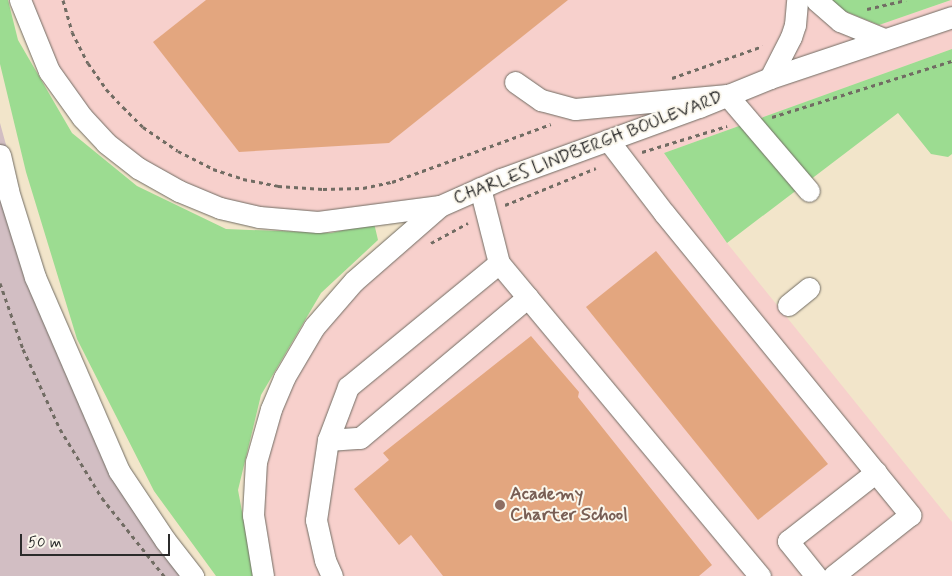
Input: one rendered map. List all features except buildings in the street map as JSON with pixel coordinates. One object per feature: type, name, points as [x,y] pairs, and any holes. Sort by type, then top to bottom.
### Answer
[{"type":"street","points":[[20,0],[49,71],[82,118],[106,143],[138,168],[179,191],[220,208],[259,218],[318,222],[440,206]]},
{"type":"street","points":[[770,78],[795,26],[797,0]]},
{"type":"street","points":[[816,0],[840,21],[884,39]]},
{"type":"street","name":"CHARLES LINDBERGH BOULEVARD","points":[[263,576],[253,514],[256,462],[271,409],[284,378],[314,327],[354,281],[440,206],[480,188],[770,78],[952,17]]},
{"type":"street","points":[[515,82],[541,100],[575,109],[728,95],[809,191]]},
{"type":"street","points":[[608,140],[624,158],[670,220],[910,515],[833,576]]},
{"type":"street","points":[[0,155],[8,191],[35,278],[119,471],[165,540],[194,576]]},
{"type":"street","points":[[480,188],[500,263],[760,576]]},
{"type":"street","points":[[332,576],[325,560],[316,520],[328,440],[348,387],[500,263]]},
{"type":"street","points":[[788,305],[809,288]]},
{"type":"street","points":[[328,440],[360,438],[528,297]]},
{"type":"street","points":[[816,576],[788,541],[876,472]]},
{"type":"path","points":[[62,0],[72,32],[88,63],[106,89],[130,114],[144,127],[178,151],[213,169],[243,179],[278,186],[323,189],[363,188],[392,182],[552,124],[573,124],[575,109]]},
{"type":"path","points":[[840,21],[862,10],[906,0]]},
{"type":"path","points":[[668,80],[791,37]]},
{"type":"path","points":[[430,244],[486,213],[624,158],[728,126],[770,118],[952,61]]},
{"type":"path","points":[[0,283],[23,349],[60,429],[102,498],[164,576]]},
{"type":"shaded area","points":[[18,0],[828,0],[832,6],[879,25],[952,0],[952,49],[664,153],[727,243],[952,522],[952,576],[261,576],[262,427],[303,338],[431,211],[273,223],[110,152]]},
{"type":"shaded area","points":[[0,123],[45,286],[109,436],[199,576],[0,576]]},
{"type":"green space","points":[[0,0],[8,0],[18,40],[72,133],[137,186],[226,229],[331,233],[374,223],[378,240],[321,293],[261,395],[238,490],[254,576],[216,576],[154,491],[77,339],[26,172],[0,64]]},
{"type":"green space","points":[[828,0],[951,0],[879,25],[832,6]]},
{"type":"green space","points":[[952,49],[952,154],[948,157],[931,154],[898,113],[727,243],[664,153]]},
{"type":"place","name":"Academy Charter School","points":[[500,505]]}]
